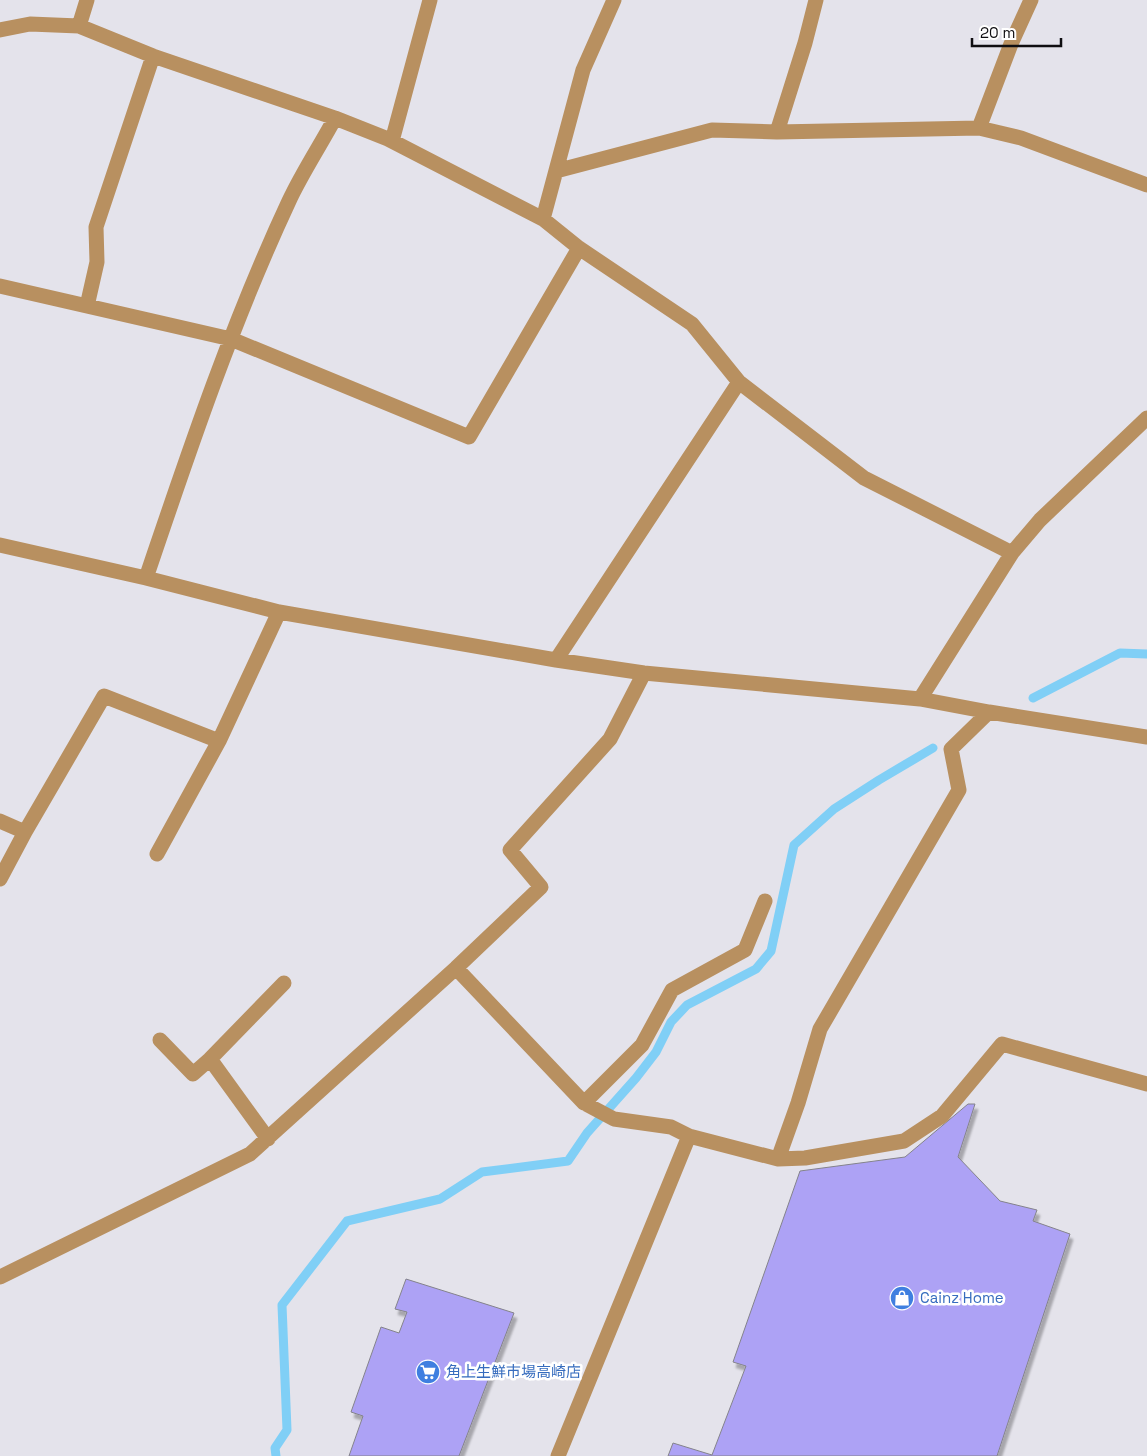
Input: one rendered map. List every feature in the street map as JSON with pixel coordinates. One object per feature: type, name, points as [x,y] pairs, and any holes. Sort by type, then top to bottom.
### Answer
[{"type":"street","points":[[79,26],[87,0]]},
{"type":"street","points":[[392,141],[430,0]]},
{"type":"street","points":[[543,219],[583,70],[614,0]]},
{"type":"street","points":[[776,132],[805,43],[816,0]]},
{"type":"street","points":[[980,128],[1011,44],[1031,0]]},
{"type":"street","points":[[0,30],[30,24],[79,26],[153,56],[335,118],[392,141],[543,219],[579,248],[692,324],[739,382],[864,478],[1012,553]]},
{"type":"street","points":[[88,306],[97,262],[96,226],[153,56]]},
{"type":"street","points":[[146,578],[231,339],[290,200],[335,118]]},
{"type":"street","points":[[556,171],[712,130],[776,132],[980,128],[1021,138],[1147,185]]},
{"type":"street","points":[[0,286],[231,339],[469,438],[579,248]]},
{"type":"street","points":[[556,660],[739,382]]},
{"type":"street","points":[[920,699],[1012,553],[1040,520],[1147,418]]},
{"type":"street","points":[[0,545],[146,578],[279,612],[556,660],[644,672],[920,699],[1147,737]]},
{"type":"street","points":[[157,854],[219,741],[279,612]]},
{"type":"street","points":[[0,1277],[250,1154],[456,968],[541,887],[510,850],[610,739],[644,672]]},
{"type":"street","points":[[0,879],[104,696],[219,741]]},
{"type":"street","points":[[778,1159],[798,1103],[820,1029],[959,790],[951,749],[989,712]]},
{"type":"street","points":[[0,821],[25,832]]},
{"type":"street","points":[[584,1103],[642,1045],[672,990],[744,950],[765,901]]},
{"type":"street","points":[[456,968],[584,1103],[614,1120],[671,1127],[689,1136],[778,1159],[805,1158],[904,1141],[942,1116],[1002,1044],[1147,1084]]},
{"type":"street","points":[[160,1040],[193,1074],[284,983]]},
{"type":"street","points":[[210,1059],[268,1139]]},
{"type":"street","points":[[558,1456],[689,1136]]},
{"type":"building","name":"Cainz Home","points":[[968,1104],[975,1104],[958,1157],[1000,1201],[1037,1210],[1033,1221],[1070,1234],[997,1456],[668,1456],[673,1443],[712,1455],[746,1366],[733,1362],[800,1171],[905,1157]]},
{"type":"building","name":"角上生鮮市場高崎店","points":[[406,1279],[514,1313],[459,1456],[349,1456],[363,1416],[351,1412],[381,1327],[399,1333],[407,1312],[395,1309]]},
{"type":"waterway","points":[[1033,698],[1120,653],[1147,654]]},
{"type":"waterway","points":[[276,1456],[275,1448],[287,1430],[282,1305],[347,1221],[440,1199],[482,1172],[568,1161],[587,1133],[636,1078],[656,1052],[671,1022],[687,1005],[756,969],[771,951],[794,845],[834,809],[933,748]]},
{"type":"place","name":"Cainz Home","points":[[902,1298]]},
{"type":"place","name":"角上生鮮市場高崎店","points":[[428,1372]]}]
